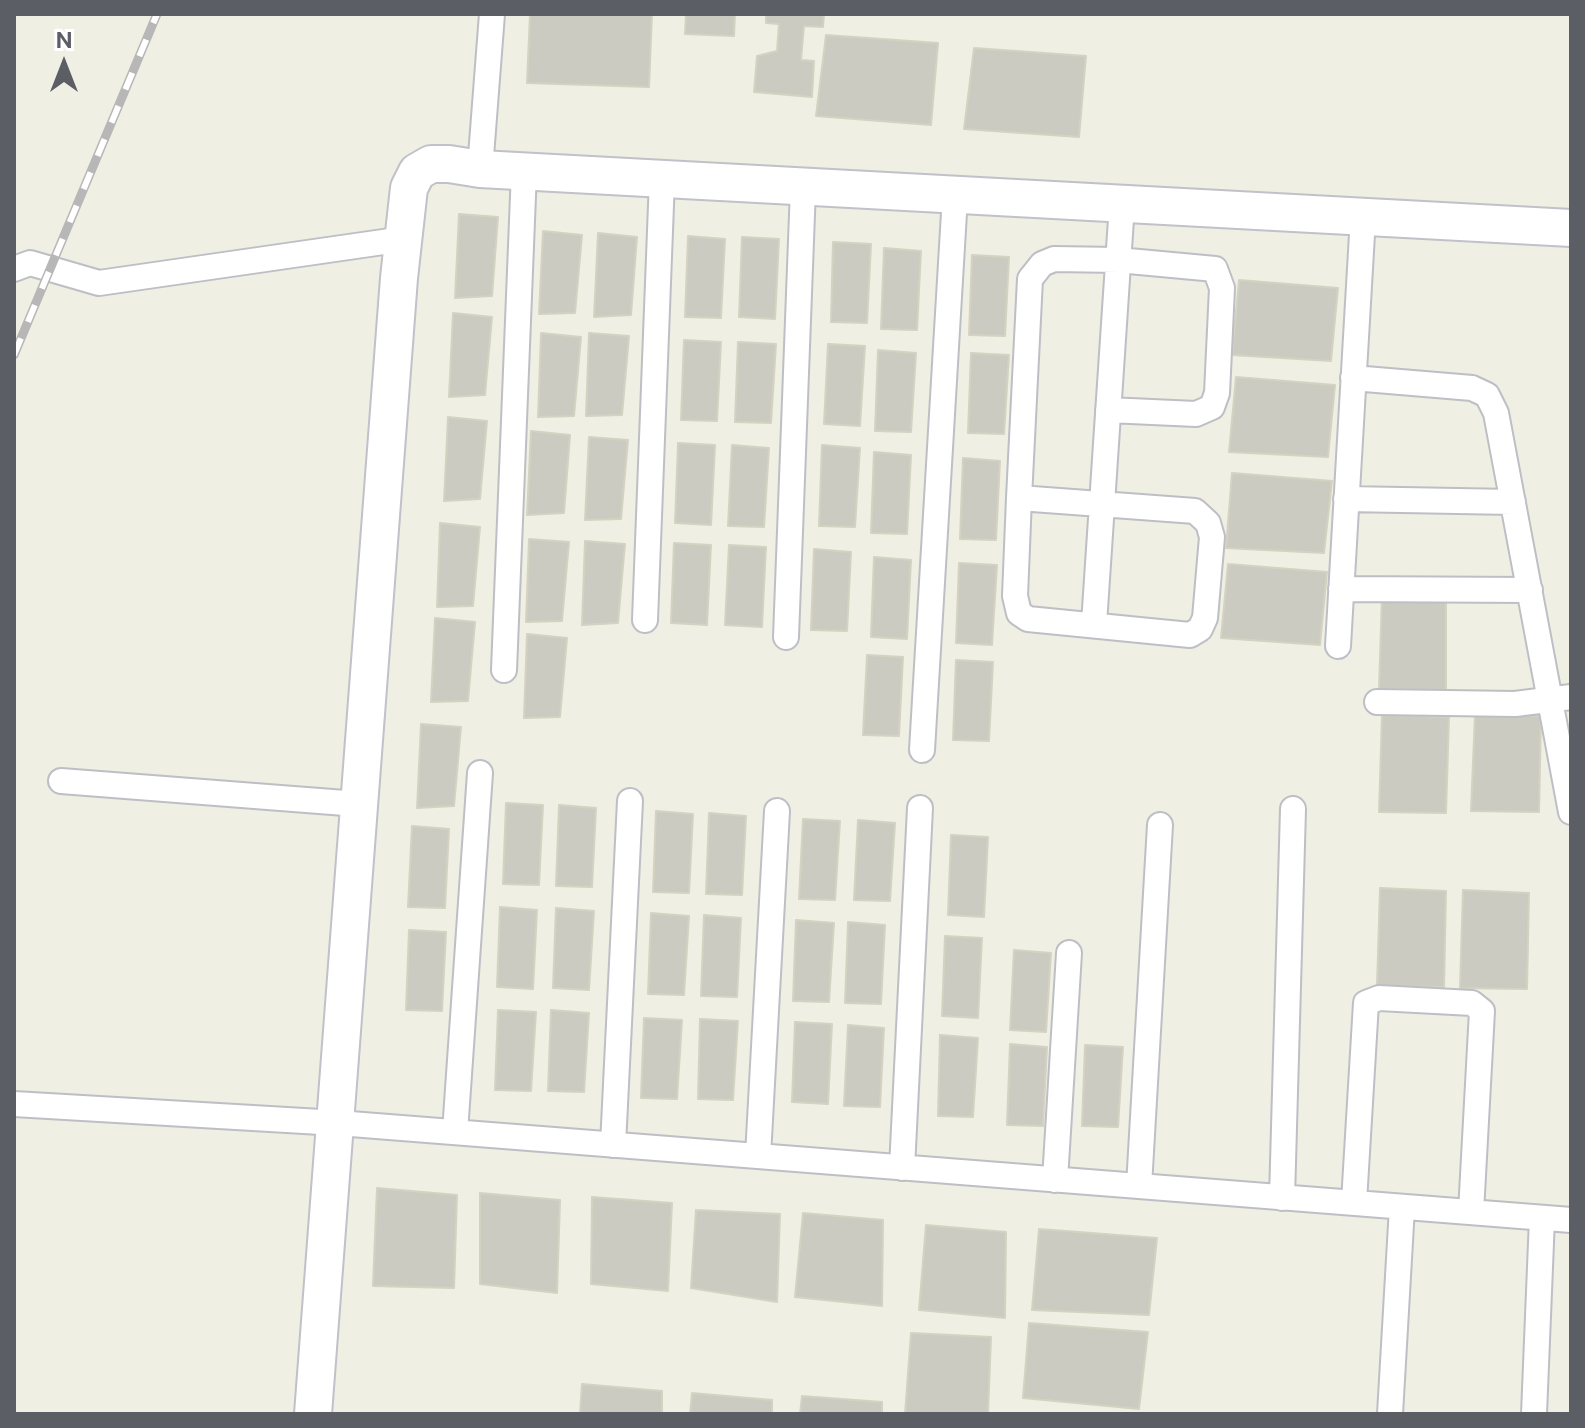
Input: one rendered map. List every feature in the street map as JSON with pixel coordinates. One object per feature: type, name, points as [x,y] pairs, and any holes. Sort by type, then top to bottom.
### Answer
[{"type":"street","points":[[480,169],[492,14]]},
{"type":"street","points":[[313,1414],[338,1123],[358,804],[404,239],[409,188],[417,172],[431,164],[803,188],[1571,228]]},
{"type":"street","points":[[504,670],[524,171]]},
{"type":"street","points":[[645,620],[662,179]]},
{"type":"street","points":[[786,637],[803,188]]},
{"type":"street","points":[[922,750],[955,196]]},
{"type":"street","points":[[1094,624],[1122,204]]},
{"type":"street","points":[[1338,646],[1363,217]]},
{"type":"street","points":[[14,269],[30,263],[99,283],[404,239]]},
{"type":"street","points":[[1019,498],[1195,511],[1208,523],[1212,537],[1205,618],[1200,629],[1190,635],[1028,619],[1019,613],[1015,596],[1019,498],[1030,279],[1042,264],[1054,259],[1118,260],[1215,269],[1222,288],[1217,393],[1212,407],[1196,414],[1108,410]]},
{"type":"street","points":[[1353,378],[1472,388],[1487,395],[1496,413],[1530,590],[1561,698],[1571,812]]},
{"type":"street","points":[[1346,499],[1513,502]]},
{"type":"street","points":[[1341,589],[1530,590]]},
{"type":"street","points":[[1377,702],[1515,704],[1561,698]]},
{"type":"street","points":[[455,1132],[480,773]]},
{"type":"street","points":[[61,781],[358,804]]},
{"type":"street","points":[[613,1145],[630,801]]},
{"type":"street","points":[[902,1168],[920,808]]},
{"type":"street","points":[[1282,1198],[1293,809]]},
{"type":"street","points":[[758,1156],[777,811]]},
{"type":"street","points":[[1139,1186],[1160,825]]},
{"type":"street","points":[[1055,1180],[1069,953]]},
{"type":"street","points":[[1354,1202],[1366,1003],[1379,998],[1472,1003],[1482,1011],[1471,1212]]},
{"type":"street","points":[[14,1104],[338,1123],[1571,1220]]},
{"type":"street","points":[[1390,1414],[1402,1207]]},
{"type":"street","points":[[1534,1414],[1542,1218]]},
{"type":"building","points":[[530,14],[652,14],[649,87],[527,83]]},
{"type":"building","points":[[686,14],[735,14],[734,36],[685,34]]},
{"type":"building","points":[[766,14],[824,14],[823,27],[804,26],[801,60],[814,61],[812,97],[754,92],[757,56],[777,51],[779,24],[766,23]]},
{"type":"building","points":[[826,35],[938,43],[931,125],[816,116]]},
{"type":"building","points":[[974,48],[1086,56],[1079,137],[964,129]]},
{"type":"building","points":[[459,214],[498,217],[492,296],[455,298]]},
{"type":"building","points":[[543,231],[582,235],[575,313],[539,314]]},
{"type":"building","points":[[598,233],[637,237],[631,315],[594,317]]},
{"type":"building","points":[[688,236],[725,239],[721,318],[685,317]]},
{"type":"building","points":[[742,237],[779,239],[775,319],[739,317]]},
{"type":"building","points":[[833,242],[871,244],[867,323],[831,322]]},
{"type":"building","points":[[884,248],[921,251],[917,330],[881,329]]},
{"type":"building","points":[[972,255],[1009,257],[1005,336],[969,335]]},
{"type":"building","points":[[1239,280],[1338,288],[1331,361],[1232,355]]},
{"type":"building","points":[[453,313],[492,317],[485,395],[449,397]]},
{"type":"building","points":[[541,333],[581,337],[574,416],[538,417]]},
{"type":"building","points":[[589,333],[629,336],[622,415],[586,416]]},
{"type":"building","points":[[684,340],[721,342],[717,421],[681,420]]},
{"type":"building","points":[[738,342],[776,344],[771,423],[735,422]]},
{"type":"building","points":[[828,344],[865,346],[860,426],[824,424]]},
{"type":"building","points":[[878,350],[916,353],[911,432],[875,431]]},
{"type":"building","points":[[971,353],[1009,355],[1004,434],[968,433]]},
{"type":"building","points":[[1236,377],[1335,385],[1328,457],[1229,452]]},
{"type":"building","points":[[448,417],[487,421],[480,499],[444,501]]},
{"type":"building","points":[[531,431],[570,435],[564,513],[527,515]]},
{"type":"building","points":[[589,437],[628,440],[621,519],[585,520]]},
{"type":"building","points":[[678,443],[715,445],[711,525],[675,523]]},
{"type":"building","points":[[732,445],[769,448],[764,527],[728,526]]},
{"type":"building","points":[[822,445],[860,448],[855,527],[819,526]]},
{"type":"building","points":[[874,452],[911,455],[907,534],[871,533]]},
{"type":"building","points":[[963,458],[1000,461],[996,540],[960,539]]},
{"type":"building","points":[[1232,473],[1332,481],[1324,553],[1226,548]]},
{"type":"building","points":[[440,523],[480,527],[473,606],[437,607]]},
{"type":"building","points":[[529,539],[569,542],[562,621],[526,622]]},
{"type":"building","points":[[585,541],[625,544],[618,623],[582,625]]},
{"type":"building","points":[[674,543],[711,545],[707,625],[671,623]]},
{"type":"building","points":[[729,545],[766,547],[762,627],[725,625]]},
{"type":"building","points":[[814,549],[851,552],[847,631],[811,630]]},
{"type":"building","points":[[874,557],[911,560],[907,639],[871,637]]},
{"type":"building","points":[[959,563],[997,565],[992,645],[956,643]]},
{"type":"building","points":[[1228,564],[1327,572],[1320,645],[1221,638]]},
{"type":"building","points":[[1382,596],[1446,600],[1446,690],[1379,689]]},
{"type":"building","points":[[435,618],[475,622],[468,701],[431,702]]},
{"type":"building","points":[[527,634],[567,638],[560,717],[524,718]]},
{"type":"building","points":[[867,655],[903,657],[899,736],[863,735]]},
{"type":"building","points":[[956,660],[993,662],[989,741],[953,740]]},
{"type":"building","points":[[1475,713],[1541,716],[1539,812],[1471,811]]},
{"type":"building","points":[[1382,715],[1449,717],[1446,813],[1379,812]]},
{"type":"building","points":[[421,724],[461,727],[454,806],[417,808]]},
{"type":"building","points":[[506,803],[543,805],[539,885],[503,884]]},
{"type":"building","points":[[559,805],[596,808],[592,887],[556,886]]},
{"type":"building","points":[[656,811],[693,814],[689,893],[653,892]]},
{"type":"building","points":[[709,813],[746,816],[742,895],[706,894]]},
{"type":"building","points":[[803,819],[840,821],[835,900],[799,899]]},
{"type":"building","points":[[858,820],[895,823],[890,901],[854,900]]},
{"type":"building","points":[[412,826],[449,829],[445,908],[408,907]]},
{"type":"building","points":[[951,835],[988,837],[984,917],[948,915]]},
{"type":"building","points":[[1380,888],[1446,891],[1444,987],[1377,986]]},
{"type":"building","points":[[1463,890],[1529,893],[1527,989],[1460,988]]},
{"type":"building","points":[[500,907],[537,910],[533,989],[497,987]]},
{"type":"building","points":[[556,908],[594,911],[589,990],[553,988]]},
{"type":"building","points":[[651,913],[689,916],[684,995],[648,994]]},
{"type":"building","points":[[704,915],[741,918],[737,997],[701,996]]},
{"type":"building","points":[[796,920],[834,923],[829,1002],[793,1001]]},
{"type":"building","points":[[848,922],[885,925],[881,1004],[845,1003]]},
{"type":"building","points":[[409,930],[446,932],[442,1011],[406,1010]]},
{"type":"building","points":[[945,936],[982,938],[978,1018],[942,1016]]},
{"type":"building","points":[[1014,950],[1051,953],[1046,1032],[1010,1030]]},
{"type":"building","points":[[498,1010],[536,1012],[531,1091],[495,1090]]},
{"type":"building","points":[[551,1010],[589,1013],[584,1092],[548,1091]]},
{"type":"building","points":[[644,1018],[682,1020],[677,1099],[641,1098]]},
{"type":"building","points":[[700,1019],[738,1021],[733,1100],[698,1099]]},
{"type":"building","points":[[795,1022],[832,1024],[828,1104],[792,1102]]},
{"type":"building","points":[[848,1025],[884,1028],[880,1107],[844,1106]]},
{"type":"building","points":[[940,1035],[978,1038],[973,1117],[938,1116]]},
{"type":"building","points":[[1010,1044],[1047,1047],[1043,1126],[1007,1125]]},
{"type":"building","points":[[1085,1045],[1123,1047],[1118,1127],[1082,1126]]},
{"type":"building","points":[[377,1188],[457,1195],[454,1288],[373,1286]]},
{"type":"building","points":[[480,1193],[560,1200],[557,1293],[480,1284]]},
{"type":"building","points":[[592,1197],[672,1203],[668,1291],[591,1284]]},
{"type":"building","points":[[696,1210],[780,1214],[777,1302],[691,1288]]},
{"type":"building","points":[[803,1213],[883,1220],[882,1306],[795,1297]]},
{"type":"building","points":[[926,1225],[1006,1232],[1005,1318],[919,1310]]},
{"type":"building","points":[[1039,1229],[1157,1238],[1149,1315],[1032,1310]]},
{"type":"building","points":[[1029,1323],[1148,1332],[1139,1409],[1023,1398]]},
{"type":"building","points":[[911,1333],[991,1337],[988,1414],[905,1414]]},
{"type":"building","points":[[582,1384],[662,1391],[662,1414],[580,1414]]},
{"type":"building","points":[[692,1393],[772,1400],[772,1414],[690,1414]]},
{"type":"building","points":[[802,1396],[882,1402],[882,1414],[800,1414]]},
{"type":"railway","points":[[14,355],[157,14]]}]
